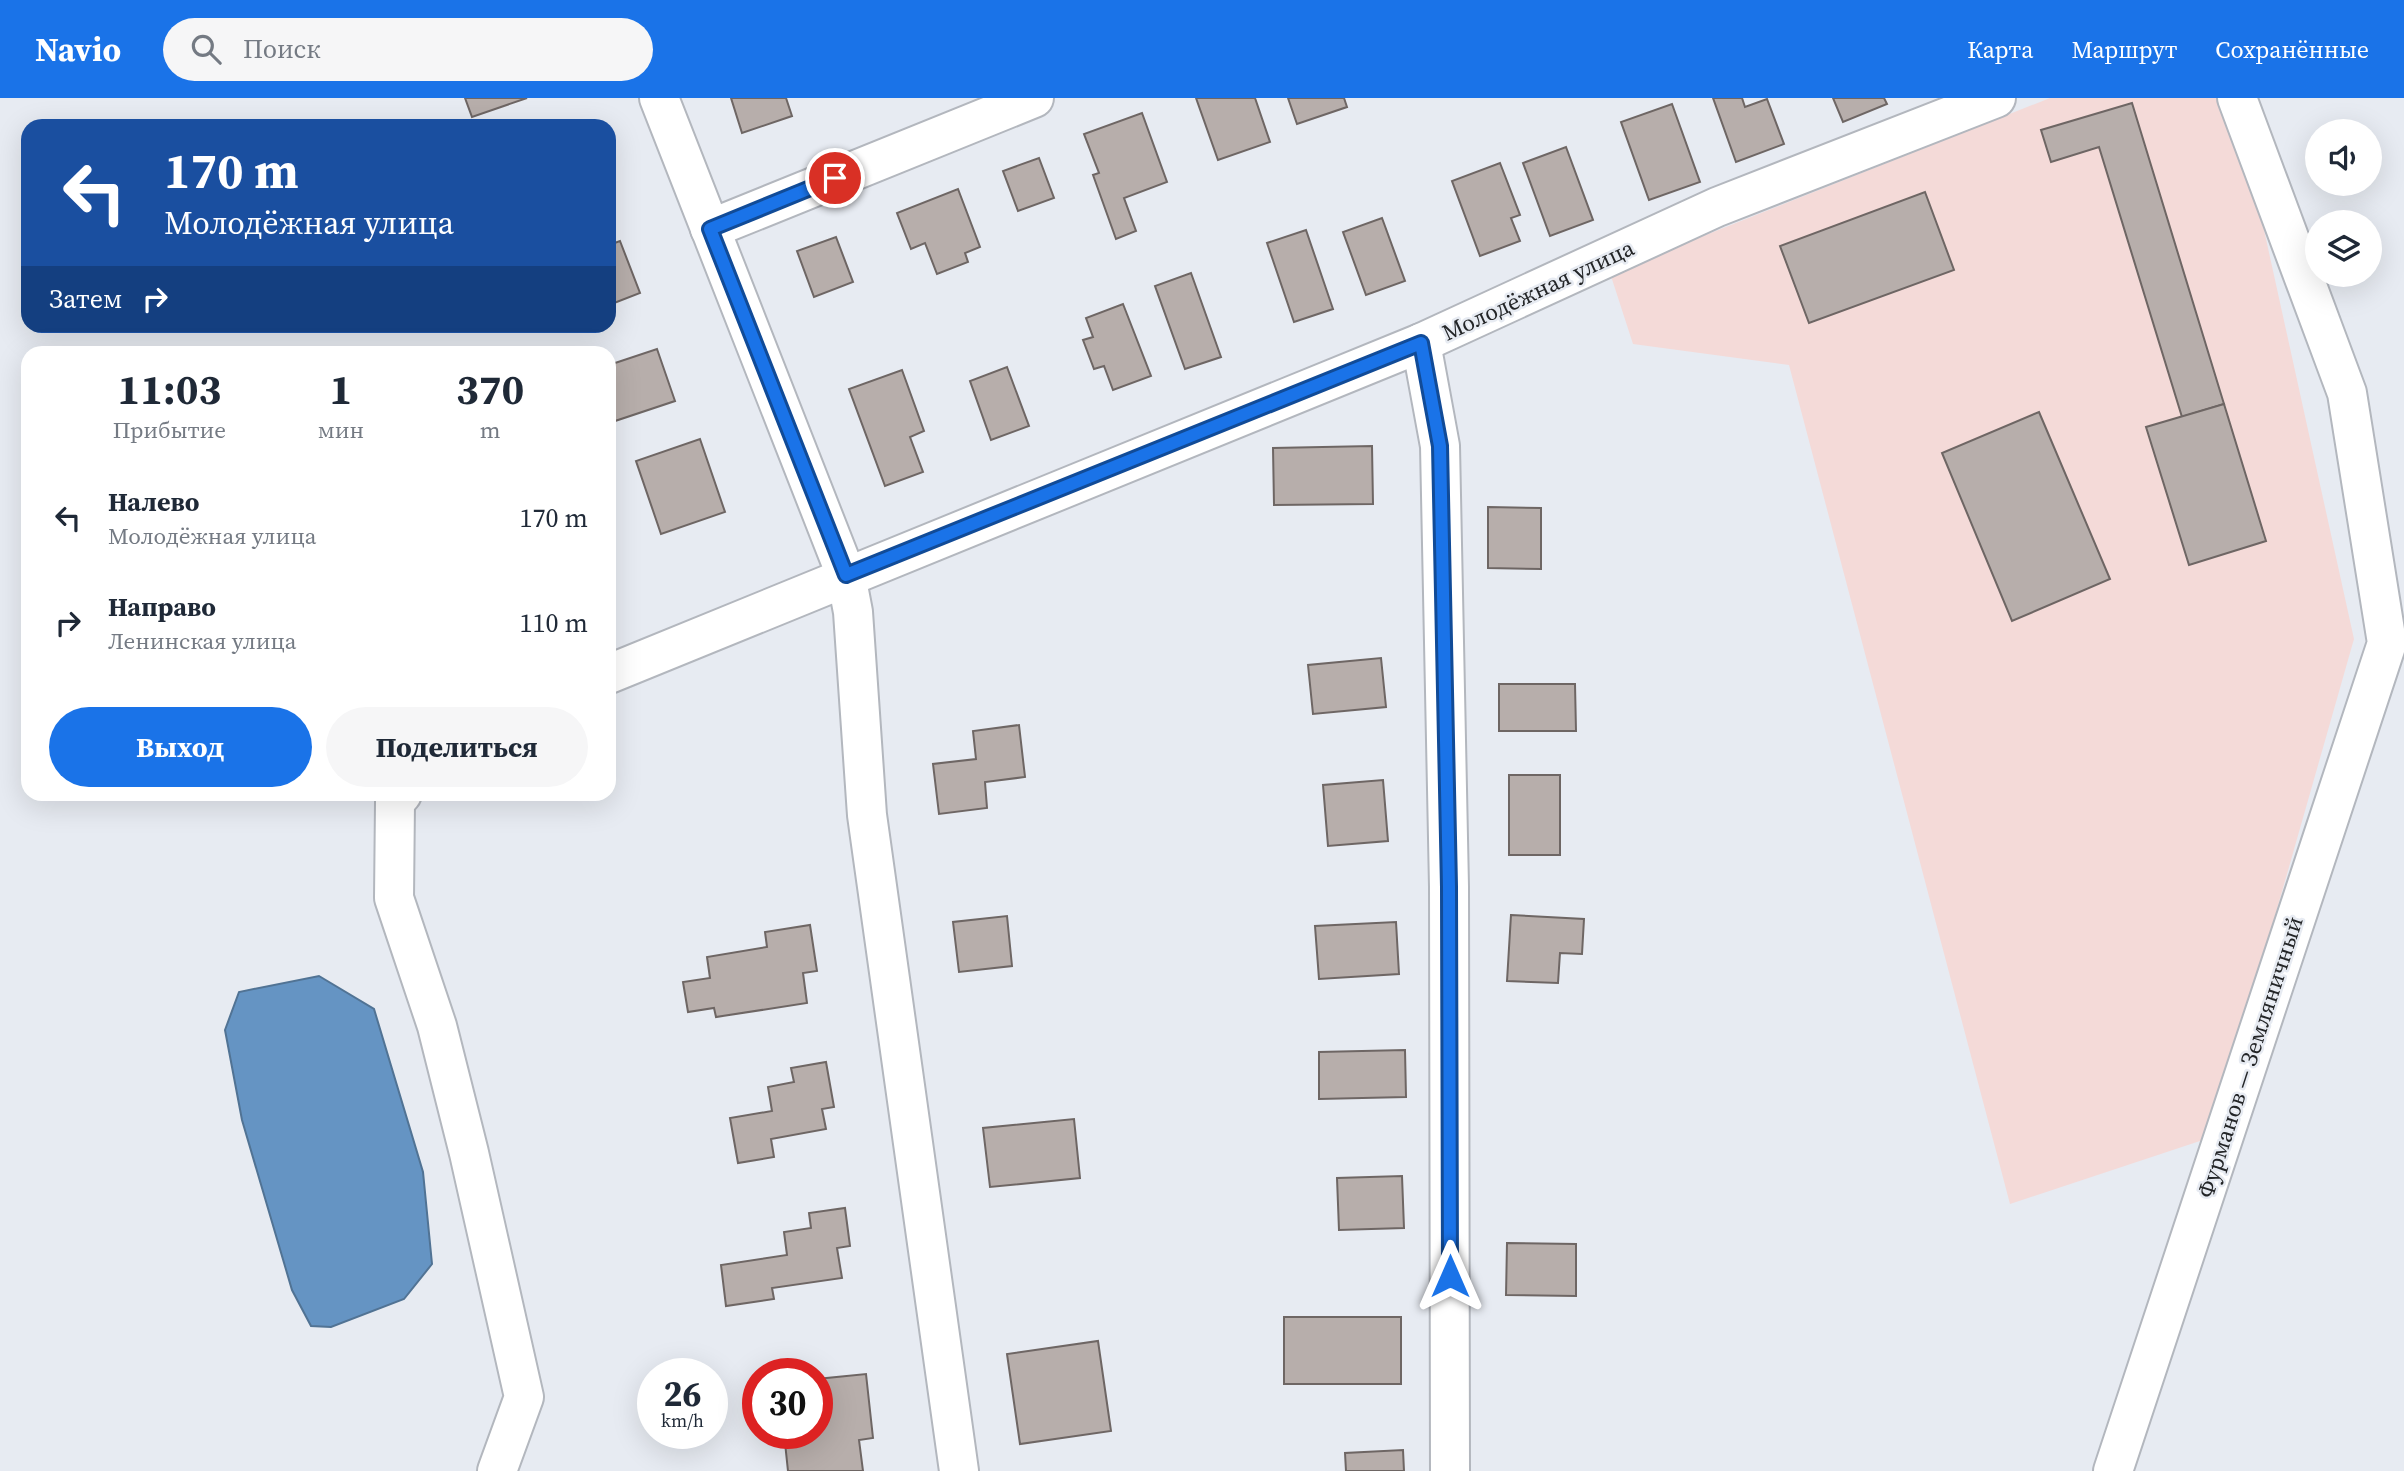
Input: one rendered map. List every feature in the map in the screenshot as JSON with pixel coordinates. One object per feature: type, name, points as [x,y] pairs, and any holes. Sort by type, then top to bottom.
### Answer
[{"type":"street","points":[[659,98],[846,575],[853,612],[867,815],[959,1471]]},
{"type":"street","points":[[710,229],[1034,98]]},
{"type":"street","name":"Молодёжная улица","points":[[616,671],[846,575],[1421,343],[1717,207],[1996,98]]},
{"type":"street","name":"Фурманов — Земляничный","points":[[2116,1469],[2387,643],[2347,393],[2237,98]]},
{"type":"street","points":[[1421,343],[1440,446],[1449,887],[1450,1471]]},
{"type":"street","points":[[396,801],[394,898],[437,1026],[470,1153],[524,1397],[497,1471]]},
{"type":"shaded area","points":[[2050,98],[2235,98],[2354,639],[2212,1137],[2010,1204],[1789,365],[1633,344],[1610,273]]},
{"type":"water","points":[[319,976],[374,1009],[423,1172],[432,1264],[404,1299],[331,1327],[311,1326],[292,1290],[242,1120],[225,1030],[239,992]]},
{"type":"building","points":[[465,98],[527,98],[472,117]]},
{"type":"building","points":[[731,98],[786,98],[792,116],[742,133]]},
{"type":"building","points":[[1196,98],[1255,98],[1270,142],[1218,160]]},
{"type":"building","points":[[1288,98],[1344,98],[1347,107],[1297,124]]},
{"type":"building","points":[[1713,98],[1742,98],[1745,107],[1767,99],[1784,144],[1736,162]]},
{"type":"building","points":[[1833,98],[1884,98],[1887,104],[1843,122]]},
{"type":"building","points":[[2132,103],[2224,404],[2182,417],[2099,147],[2051,162],[2041,130]]},
{"type":"building","points":[[1672,104],[1700,182],[1649,200],[1621,122]]},
{"type":"building","points":[[1142,113],[1167,182],[1124,198],[1136,231],[1116,239],[1093,175],[1099,173],[1084,134]]},
{"type":"building","points":[[1566,147],[1593,220],[1550,236],[1523,163]]},
{"type":"building","points":[[1039,158],[1054,198],[1018,211],[1003,171]]},
{"type":"building","points":[[1500,163],[1520,215],[1511,218],[1520,241],[1480,256],[1452,181]]},
{"type":"building","points":[[958,189],[980,247],[965,253],[968,262],[937,274],[925,243],[911,249],[897,213]]},
{"type":"building","points":[[1925,192],[1954,270],[1809,323],[1780,246]]},
{"type":"building","points":[[1382,218],[1405,281],[1366,295],[1343,232]]},
{"type":"building","points":[[1306,230],[1333,309],[1294,322],[1267,243]]},
{"type":"building","points":[[836,237],[853,282],[814,297],[797,251]]},
{"type":"building","points":[[620,241],[640,293],[616,302],[616,242]]},
{"type":"building","points":[[1191,273],[1221,357],[1185,369],[1155,286]]},
{"type":"building","points":[[1123,304],[1151,376],[1113,390],[1104,366],[1094,369],[1083,340],[1093,337],[1086,318]]},
{"type":"building","points":[[657,349],[675,401],[616,421],[616,363]]},
{"type":"building","points":[[1007,367],[1029,426],[991,440],[970,381]]},
{"type":"building","points":[[902,370],[924,431],[910,437],[923,472],[885,486],[849,389]]},
{"type":"building","points":[[2224,404],[2266,541],[2189,565],[2146,427]]},
{"type":"building","points":[[2039,412],[2110,579],[2012,621],[1942,453]]},
{"type":"building","points":[[700,439],[725,512],[661,534],[636,461]]},
{"type":"building","points":[[1372,446],[1373,504],[1274,505],[1273,448]]},
{"type":"building","points":[[1488,507],[1541,508],[1541,569],[1488,568]]},
{"type":"building","points":[[1381,658],[1386,707],[1313,714],[1308,665]]},
{"type":"building","points":[[1499,684],[1575,684],[1576,731],[1499,731]]},
{"type":"building","points":[[1019,725],[1025,777],[985,782],[987,808],[939,814],[933,764],[976,759],[973,731]]},
{"type":"building","points":[[1509,775],[1560,775],[1560,855],[1509,855]]},
{"type":"building","points":[[1383,780],[1388,841],[1328,846],[1323,785]]},
{"type":"building","points":[[1511,915],[1584,919],[1582,954],[1560,953],[1558,983],[1507,981]]},
{"type":"building","points":[[1007,916],[1012,966],[959,972],[953,922]]},
{"type":"building","points":[[1396,922],[1399,974],[1319,979],[1315,926]]},
{"type":"building","points":[[810,925],[817,971],[803,973],[807,1003],[716,1017],[714,1008],[688,1012],[683,982],[710,978],[707,957],[767,947],[765,932]]},
{"type":"building","points":[[1405,1050],[1406,1097],[1319,1099],[1319,1052]]},
{"type":"building","points":[[826,1062],[834,1107],[822,1109],[826,1129],[771,1139],[774,1157],[738,1163],[730,1118],[772,1111],[768,1087],[794,1082],[791,1068]]},
{"type":"building","points":[[1074,1119],[1080,1178],[990,1187],[983,1128]]},
{"type":"building","points":[[1402,1176],[1404,1228],[1339,1230],[1337,1178]]},
{"type":"building","points":[[845,1208],[850,1246],[837,1248],[842,1278],[772,1288],[774,1299],[726,1306],[721,1265],[787,1255],[784,1232],[811,1228],[809,1213]]},
{"type":"building","points":[[1507,1243],[1576,1244],[1576,1296],[1506,1295]]},
{"type":"building","points":[[1284,1317],[1401,1317],[1401,1384],[1284,1384]]},
{"type":"building","points":[[1098,1341],[1111,1431],[1020,1444],[1007,1354]]},
{"type":"building","points":[[866,1374],[873,1438],[859,1440],[863,1471],[788,1471],[786,1449],[833,1449],[833,1377]]},
{"type":"building","points":[[1403,1450],[1404,1471],[1346,1471],[1345,1453]]},
{"type":"route","points":[[835,178],[710,229],[846,575],[1421,343],[1440,446],[1449,887],[1450,1276]]}]
